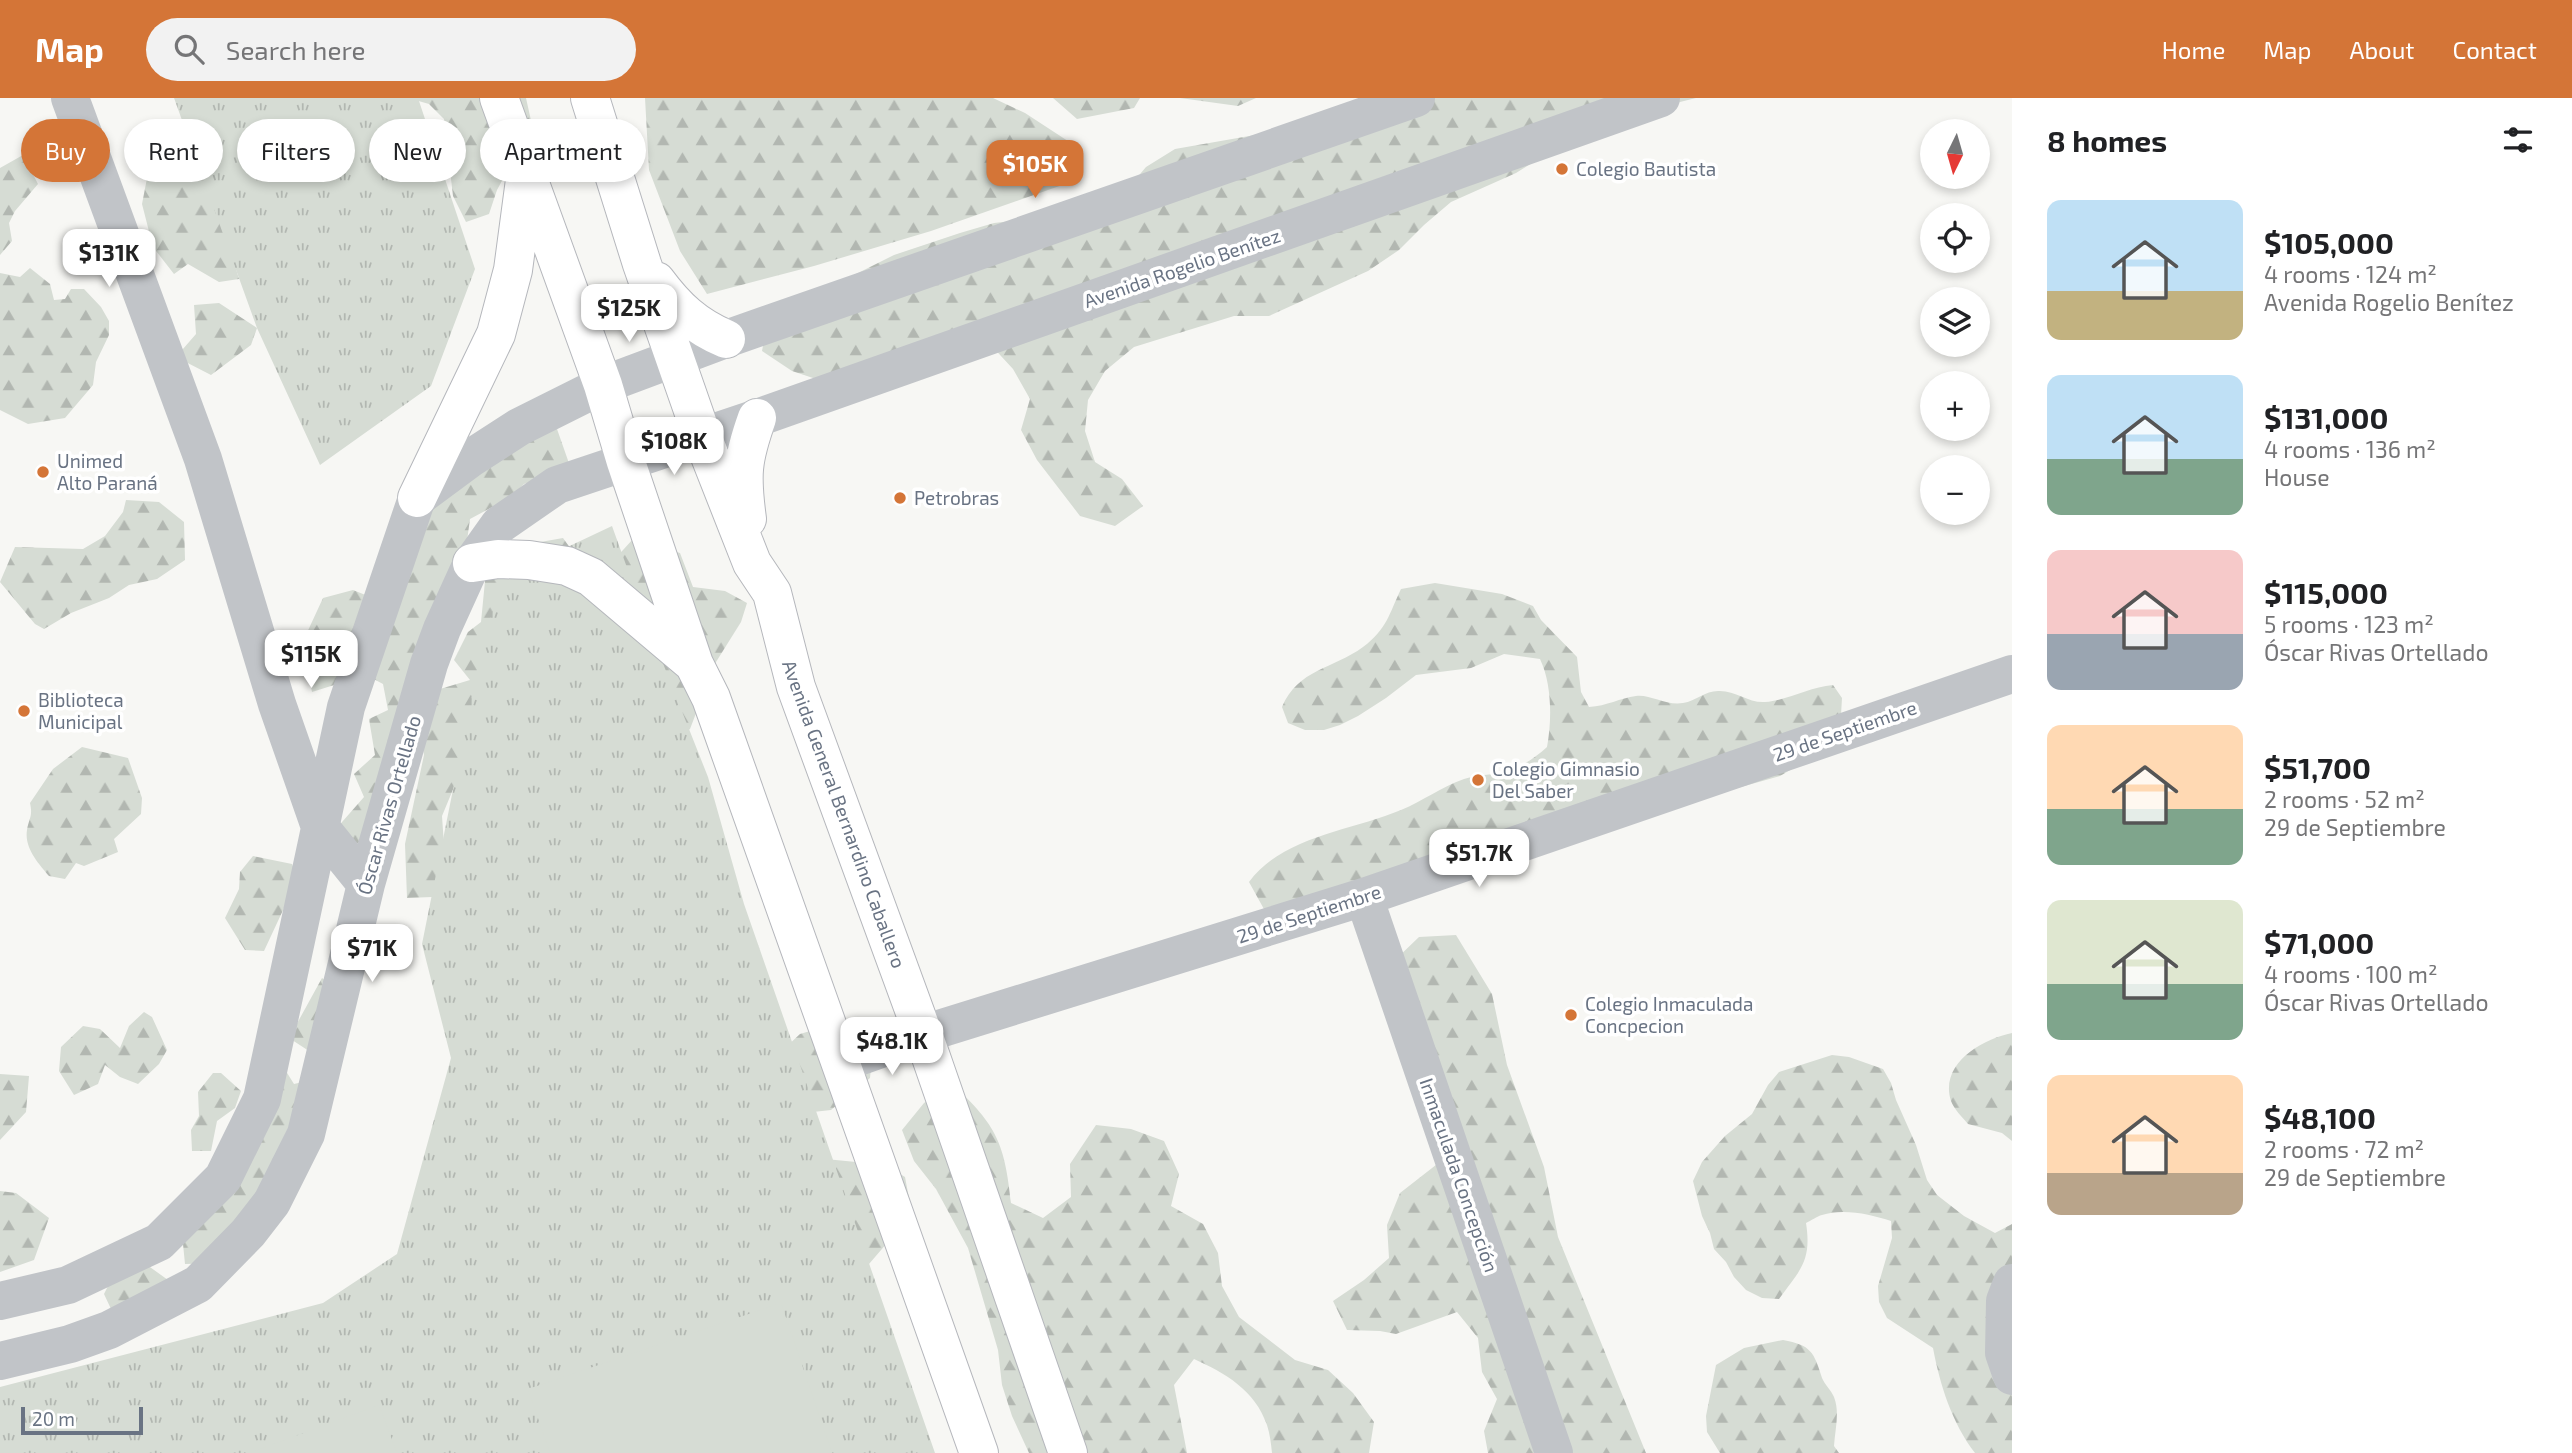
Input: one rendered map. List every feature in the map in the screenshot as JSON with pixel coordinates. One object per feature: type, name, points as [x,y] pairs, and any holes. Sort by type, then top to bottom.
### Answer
[{"type":"main road","points":[[499,98],[506,119]]},
{"type":"main road","name":"Avenida General Bernardino Caballero","points":[[590,98],[642,264],[702,436],[752,563],[772,593],[796,687],[923,1034],[1068,1453]]},
{"type":"main road","points":[[417,498],[496,334],[513,270],[525,182]]},
{"type":"main road","points":[[529,182],[603,385],[694,664],[711,698],[979,1453]]},
{"type":"main road","points":[[642,264],[674,306],[708,332],[726,340]]},
{"type":"main road","points":[[752,563],[741,481],[746,450],[757,418]]},
{"type":"main road","points":[[472,563],[498,559],[530,560],[566,566],[592,577],[694,664]]},
{"type":"street","points":[[70,98],[203,459],[277,704],[320,827],[366,884]]},
{"type":"street","points":[[0,1301],[68,1285],[159,1242],[223,1178],[262,1099],[346,707],[417,498],[519,427],[603,385],[1416,98]]},
{"type":"street","name":"Avenida Rogelio Benítez","points":[[626,462],[1661,98]]},
{"type":"street","name":"Óscar Rivas Ortellado","points":[[0,1361],[70,1344],[109,1330],[198,1284],[248,1233],[272,1202],[306,1134],[366,884],[429,664],[472,563],[499,525],[557,485],[626,462]]},
{"type":"street","name":"29 de Septiembre","points":[[841,1063],[923,1034],[1364,897],[2012,674]]},
{"type":"street","points":[[277,704],[305,722],[316,724],[327,721],[346,707]]},
{"type":"street","name":"Inmaculada Concepción","points":[[1364,897],[1554,1453]]},
{"type":"street","points":[[2012,1283],[2005,1301],[2004,1353],[2012,1376]]},
{"type":"green space","points":[[174,98],[418,98],[425,119],[369,119],[369,182],[446,182],[475,269],[431,386],[320,465],[257,328],[204,182],[223,182],[223,119],[182,119]]},
{"type":"green space","points":[[408,98],[526,98],[531,119],[480,119],[480,182],[501,182],[489,214],[466,222],[453,196],[451,182],[466,182],[466,119],[444,119],[429,104]]},
{"type":"green space","points":[[645,98],[993,98],[1025,113],[1074,145],[1068,183],[931,231],[707,294],[680,251],[649,170]]},
{"type":"green space","points":[[1053,98],[1140,98],[1134,108],[1077,119]]},
{"type":"green space","points":[[1180,98],[1256,98],[1238,106]]},
{"type":"green space","points":[[1362,98],[1696,98],[1640,112],[1451,202],[1399,250],[1368,271],[1269,316],[1234,316],[1134,347],[1105,371],[1088,400],[1085,431],[1095,462],[1122,479],[1143,506],[1115,526],[1080,516],[1037,460],[1021,430],[1030,399],[1013,369],[989,343],[825,382],[792,371],[762,351],[770,309],[832,286],[894,255],[994,223],[1061,215],[1124,193],[1146,167],[1175,149],[1272,132]]},
{"type":"green space","points":[[21,156],[21,182],[38,184],[15,211],[9,223],[12,241],[0,255],[0,168]]},
{"type":"green space","points":[[146,182],[210,182],[239,279],[219,282],[188,264],[174,274],[153,247],[142,204]]},
{"type":"green space","points":[[30,268],[50,284],[54,300],[65,299],[71,289],[84,289],[101,307],[109,321],[109,335],[96,362],[93,385],[65,418],[28,424],[0,410],[0,273],[20,277]]},
{"type":"green space","points":[[219,303],[257,328],[251,345],[211,375],[176,357],[196,334],[194,305]]},
{"type":"green space","points":[[557,429],[571,469],[524,484],[511,497],[470,519],[463,570],[381,827],[352,847],[335,830],[364,797],[354,774],[375,755],[369,719],[388,710],[383,684],[366,675],[312,692],[305,660],[305,637],[323,598],[353,590],[373,598],[442,498],[518,434]]},
{"type":"green space","points":[[126,500],[159,502],[184,522],[185,560],[157,579],[129,585],[109,598],[71,613],[44,629],[35,624],[0,582],[15,547],[83,549],[105,536],[123,512]]},
{"type":"green space","points":[[612,526],[708,777],[744,904],[935,1453],[0,1453],[0,1387],[323,1303],[397,1254],[451,1058],[422,944],[479,660],[497,595],[523,568]]},
{"type":"green space","points":[[563,538],[591,577],[454,787],[442,816],[447,889],[432,897],[407,898],[405,844],[424,755],[417,710],[420,695],[470,680],[454,660],[468,632],[481,622],[485,581],[518,546]]},
{"type":"green space","points":[[633,539],[680,553],[693,587],[725,591],[747,603],[741,622],[716,662],[711,698],[698,708],[690,729],[678,737],[613,561]]},
{"type":"green space","points":[[1435,583],[1502,594],[1533,606],[1541,620],[1577,657],[1581,692],[1589,707],[1636,696],[1683,703],[1718,691],[1765,702],[1833,685],[1842,698],[1841,715],[1797,766],[1780,776],[1270,920],[1249,882],[1280,854],[1319,837],[1401,810],[1464,779],[1514,769],[1547,747],[1550,702],[1540,659],[1504,654],[1471,668],[1416,675],[1386,698],[1340,725],[1324,730],[1305,730],[1288,723],[1282,707],[1297,685],[1371,640],[1386,621],[1401,589]]},
{"type":"green space","points":[[82,747],[128,758],[142,798],[141,814],[114,839],[118,852],[84,866],[76,863],[65,879],[49,876],[33,855],[28,843],[30,803],[53,769]]},
{"type":"green space","points":[[253,856],[292,864],[298,878],[264,951],[245,950],[225,918],[239,889],[240,872]]},
{"type":"green space","points":[[1456,935],[1492,994],[1507,1065],[1544,1167],[1558,1237],[1646,1453],[1488,1453],[1484,1431],[1497,1399],[1482,1372],[1478,1338],[1457,1312],[1396,1334],[1347,1330],[1333,1301],[1364,1280],[1389,1258],[1387,1225],[1400,1193],[1450,1154],[1394,961],[1419,937]]},
{"type":"green space","points":[[322,978],[334,987],[332,1066],[289,1038]]},
{"type":"green space","points":[[144,1012],[152,1017],[167,1050],[159,1064],[138,1084],[120,1077],[105,1065],[98,1084],[74,1095],[59,1071],[61,1047],[83,1026],[100,1029],[120,1048],[129,1026]]},
{"type":"green space","points":[[827,1026],[855,1030],[872,1057],[870,1078],[831,1110],[795,1114],[769,1063],[800,1034]]},
{"type":"green space","points":[[2012,1033],[2012,1141],[2002,1133],[1968,1124],[1952,1104],[1949,1088],[1951,1076],[1966,1055],[1988,1041]]},
{"type":"green space","points":[[1832,1055],[1849,1057],[1883,1069],[1916,1145],[1927,1180],[1937,1195],[1964,1216],[1995,1233],[2012,1224],[2012,1453],[1975,1453],[1948,1403],[1933,1348],[1887,1318],[1879,1302],[1878,1286],[1892,1238],[1891,1221],[1866,1214],[1838,1212],[1806,1223],[1806,1256],[1779,1299],[1762,1298],[1746,1290],[1714,1249],[1693,1181],[1702,1162],[1725,1136],[1752,1114],[1768,1085],[1779,1072]]},
{"type":"green space","points":[[284,1068],[294,1084],[311,1080],[224,1263],[185,1264],[181,1224]]},
{"type":"green space","points":[[213,1073],[221,1073],[241,1091],[235,1108],[217,1121],[211,1151],[192,1151],[191,1130],[199,1116],[198,1092]]},
{"type":"green space","points":[[0,1074],[29,1076],[26,1112],[0,1140]]},
{"type":"green space","points":[[953,1085],[980,1112],[996,1137],[1006,1166],[1011,1203],[1043,1218],[1071,1197],[1070,1164],[1096,1125],[1131,1129],[1164,1141],[1179,1174],[1171,1206],[1203,1224],[1218,1253],[1222,1286],[1239,1317],[1295,1360],[1328,1370],[1353,1393],[1374,1422],[1369,1453],[1272,1453],[1267,1425],[1247,1392],[1217,1370],[1194,1359],[1174,1385],[1187,1453],[1029,1453],[1012,1416],[1002,1385],[998,1350],[968,1248],[936,1189],[914,1161],[902,1130],[924,1103]]},
{"type":"green space","points":[[866,1153],[905,1177],[912,1214],[869,1264],[795,1156],[856,1162]]},
{"type":"green space","points":[[0,1191],[16,1193],[49,1218],[34,1260],[0,1272]]},
{"type":"green space","points":[[136,1257],[168,1280],[118,1324],[104,1294],[114,1274]]},
{"type":"green space","points":[[781,1303],[832,1453],[550,1453],[528,1389]]},
{"type":"green space","points":[[1783,1340],[1800,1344],[1810,1351],[1823,1381],[1833,1394],[1837,1415],[1834,1446],[1839,1453],[1720,1453],[1707,1432],[1706,1416],[1716,1365],[1744,1348]]},
{"type":"green space","points":[[379,1405],[397,1453],[249,1453]]},
{"type":"place","name":"Colegio Bautista","points":[[1562,169]]},
{"type":"place","name":"Unimed Alto Paraná","points":[[43,472]]},
{"type":"place","name":"Petrobras","points":[[900,498]]},
{"type":"place","name":"Biblioteca Municipal","points":[[24,711]]},
{"type":"place","name":"Colegio Gimnasio Del Saber","points":[[1478,780]]},
{"type":"place","name":"Colegio Inmaculada Concpecion","points":[[1571,1015]]}]
